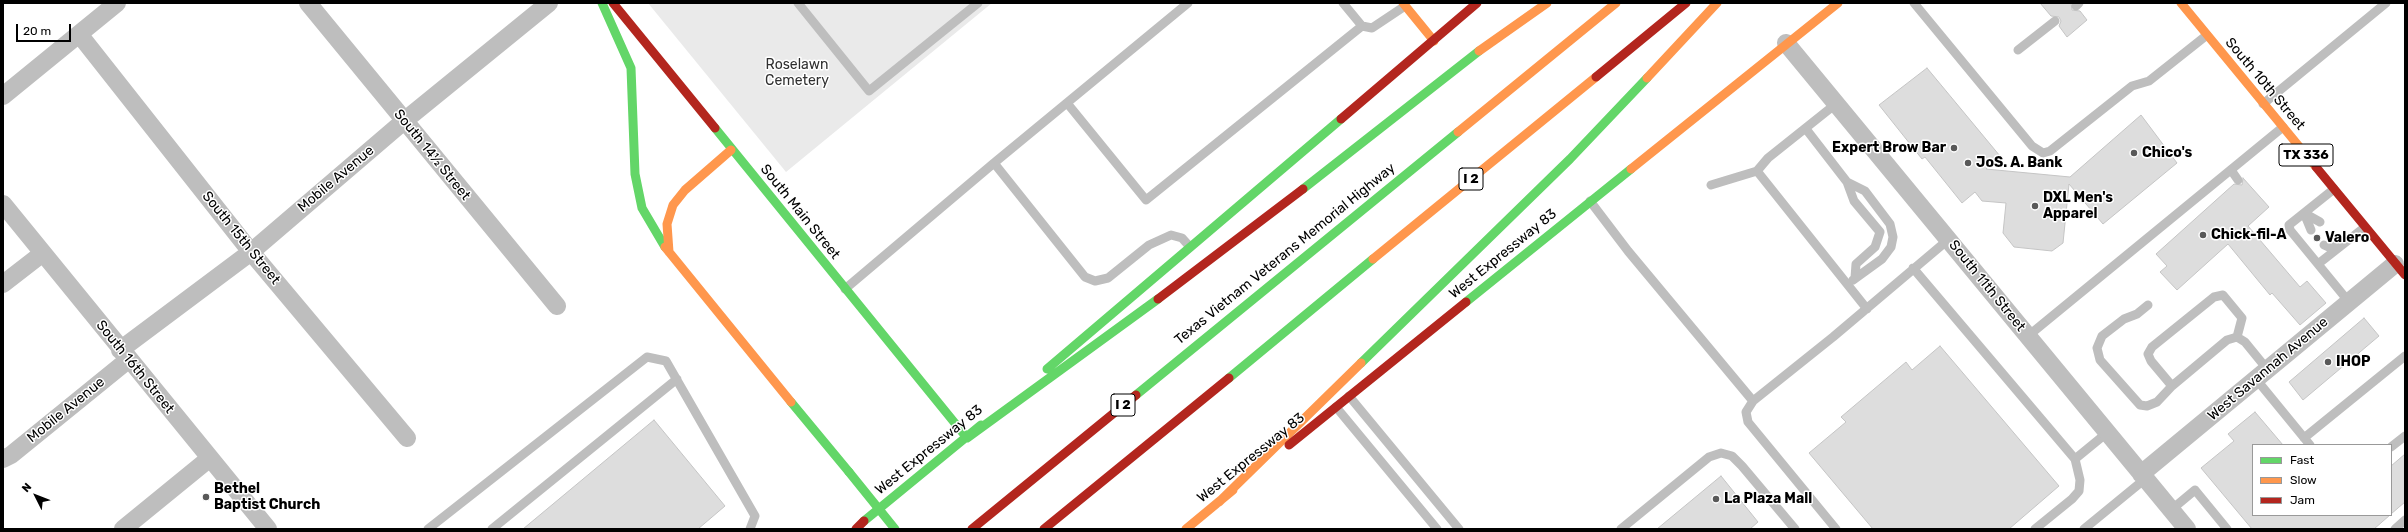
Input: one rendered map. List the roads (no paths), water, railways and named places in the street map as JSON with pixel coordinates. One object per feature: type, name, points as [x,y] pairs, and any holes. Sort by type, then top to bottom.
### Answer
[{"type":"main road","points":[[602,3],[630,68],[635,174],[642,208],[669,255],[895,529]]},
{"type":"main road","name":"South Main Street","points":[[613,3],[731,150],[967,438]]},
{"type":"main road","name":"West Expressway 83","points":[[855,529],[967,438],[1477,3]]},
{"type":"main road","points":[[967,438],[1219,255],[1497,38],[1548,3]]},
{"type":"main road","name":"Texas Vietnam Veterans Memorial Highway","points":[[972,529],[1616,3]]},
{"type":"main road","name":"I 2","points":[[1044,529],[1686,3]]},
{"type":"main road","points":[[1219,502],[1570,159],[1717,3]]},
{"type":"main road","name":"West Expressway 83","points":[[1186,529],[1590,201],[1838,3]]},
{"type":"main road","name":"South 10th Street","points":[[2180,3],[2400,269]]},
{"type":"main road","points":[[1404,4],[1434,41]]},
{"type":"main road","points":[[669,255],[667,224],[673,205],[684,190],[731,150]]},
{"type":"street","points":[[3,96],[117,3]]},
{"type":"street","name":"South 14½ Street","points":[[308,3],[557,306]]},
{"type":"street","name":"Mobile Avenue","points":[[3,458],[11,455],[124,355],[251,252],[404,121],[549,3]]},
{"type":"street","name":"South 15th Street","points":[[79,34],[251,252],[407,438]]},
{"type":"street","name":"South 11th Street","points":[[1786,43],[2187,529]]},
{"type":"street","name":"South 16th Street","points":[[3,204],[124,355],[268,529]]},
{"type":"street","points":[[3,284],[43,252]]},
{"type":"street","name":"West Savannah Avenue","points":[[2143,476],[2349,302],[2400,269]]},
{"type":"street","points":[[123,529],[210,458]]},
{"type":"lane","points":[[798,3],[869,91],[978,3]]},
{"type":"lane","points":[[845,289],[994,163],[1188,3]]},
{"type":"lane","points":[[1343,3],[1362,26],[1372,28],[1404,4]]},
{"type":"lane","points":[[1914,3],[2032,146],[2043,153],[2050,151],[2132,86],[2149,80],[2207,35]]},
{"type":"lane","points":[[2264,104],[2386,3]]},
{"type":"lane","points":[[2018,50],[2055,21]]},
{"type":"lane","points":[[1067,103],[1146,200],[1362,26]]},
{"type":"lane","points":[[1711,185],[1757,171],[1768,158],[1837,103]]},
{"type":"lane","points":[[2028,336],[2283,127]]},
{"type":"lane","points":[[1806,129],[1847,182],[1854,201],[1880,232],[1875,247],[1856,264],[1855,278]]},
{"type":"lane","points":[[994,163],[1085,276],[1095,281],[1108,278],[1148,244],[1171,235],[1182,238],[1190,247]]},
{"type":"lane","points":[[2230,170],[2238,180]]},
{"type":"lane","points":[[1757,171],[1866,309]]},
{"type":"lane","points":[[1847,182],[1864,191],[1890,224],[1893,237],[1891,247],[1882,260],[1855,278],[1848,285]]},
{"type":"lane","points":[[2334,189],[2289,225],[2290,230],[2349,302]]},
{"type":"lane","points":[[1590,201],[1628,251],[1752,401]]},
{"type":"lane","points":[[2304,213],[2320,222]]},
{"type":"lane","points":[[2304,213],[2311,230]]},
{"type":"lane","points":[[2318,264],[2365,227]]},
{"type":"lane","points":[[2333,238],[2335,250]]},
{"type":"lane","points":[[1836,529],[1748,422],[1746,412],[1752,401],[1866,309],[1949,239]]},
{"type":"lane","points":[[2324,245],[2335,250]]},
{"type":"lane","points":[[1913,268],[2075,459],[2080,480],[2079,491],[2035,529]]},
{"type":"lane","points":[[2172,386],[2151,361],[2148,354],[2152,347],[2214,296],[2223,295],[2242,318],[2238,337]]},
{"type":"lane","points":[[2148,304],[2137,314],[2124,319],[2102,336],[2097,348],[2100,360],[2140,405],[2147,406],[2157,402],[2172,386],[2226,340],[2238,337]]},
{"type":"lane","points":[[2238,337],[2244,342],[2262,374],[2307,441],[2405,356]]},
{"type":"lane","points":[[428,529],[647,357],[666,361],[677,379],[756,516],[750,529]]},
{"type":"lane","points":[[492,529],[677,379]]},
{"type":"lane","points":[[1349,396],[1459,529]]},
{"type":"lane","points":[[1336,407],[1437,529]]},
{"type":"lane","points":[[2075,459],[2108,432]]},
{"type":"lane","points":[[2392,446],[2405,436]]},
{"type":"lane","points":[[1621,529],[1709,457],[1721,453],[1732,456],[1742,466],[1794,529]]},
{"type":"lane","points":[[2084,529],[2143,476]]},
{"type":"lane","points":[[2171,510],[2195,490],[2227,529]]},
{"type":"lane","points":[[2395,529],[2405,520]]},
{"type":"place","name":"Expert Brow Bar","points":[[1954,148]]},
{"type":"place","name":"Chico's","points":[[2134,153]]},
{"type":"place","name":"JoS. A. Bank","points":[[1968,163]]},
{"type":"place","name":"DXL Men's Apparel","points":[[2035,206]]},
{"type":"place","name":"Chick-fil-A","points":[[2203,235]]},
{"type":"place","name":"Valero","points":[[2317,238]]},
{"type":"place","name":"IHOP","points":[[2328,362]]},
{"type":"place","name":"Bethel Baptist Church","points":[[206,497]]},
{"type":"place","name":"La Plaza Mall","points":[[1716,499]]},
{"type":"park label","name":"Roselawn Cemetery","points":[[797,74]]}]
